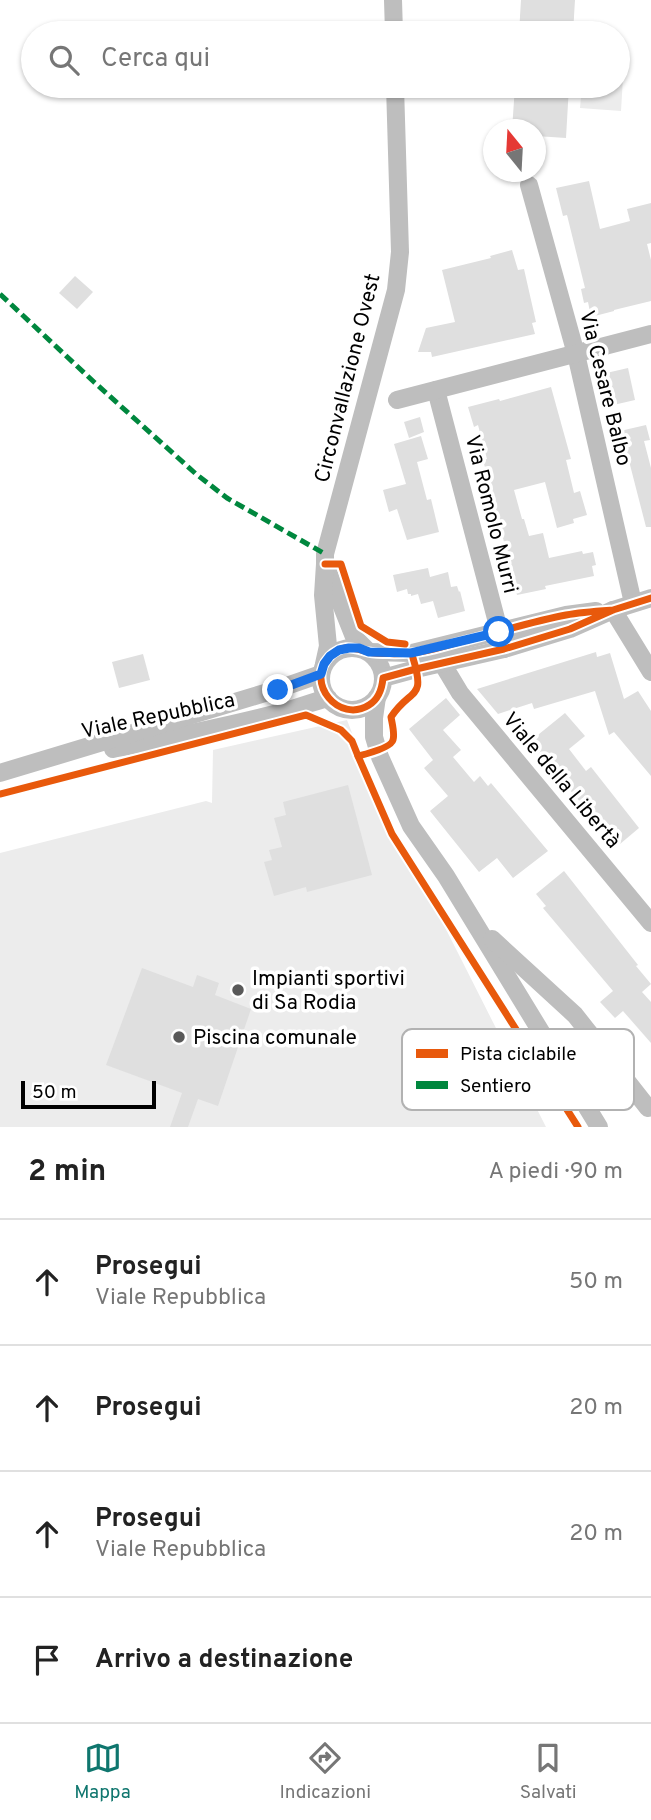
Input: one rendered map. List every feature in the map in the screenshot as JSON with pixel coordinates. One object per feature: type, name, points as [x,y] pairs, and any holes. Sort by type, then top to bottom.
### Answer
[{"type":"street","points":[[393,0],[394,21]]},
{"type":"street","name":"Circonvallazione Ovest","points":[[323,669],[328,646],[323,595],[325,559],[397,290],[400,252],[395,98]]},
{"type":"street","name":"Via Cesare Balbo","points":[[529,185],[576,354],[633,603]]},
{"type":"street","points":[[397,400],[651,334]]},
{"type":"street","name":"Via Romolo Murri","points":[[436,390],[501,641]]},
{"type":"street","points":[[325,559],[354,637],[376,659],[382,668],[383,678],[382,688],[370,704],[350,710],[334,703]]},
{"type":"street","points":[[374,737],[334,703],[321,685],[323,669],[330,656],[339,650],[359,648],[369,652],[411,653],[501,641],[570,629],[613,610],[651,598]]},
{"type":"street","points":[[613,610],[651,672]]},
{"type":"street","points":[[383,678],[442,663],[501,641]]},
{"type":"street","name":"Viale della Libertà","points":[[442,663],[460,693],[651,923]]},
{"type":"street","name":"Viale Repubblica","points":[[0,773],[278,690],[323,669]]},
{"type":"street","points":[[377,697],[374,737],[380,757],[411,826],[446,876],[539,1029]]},
{"type":"street","name":"Viale Repubblica","points":[[37,763],[185,735],[285,712],[311,702],[334,703]]},
{"type":"street","points":[[476,925],[575,1015],[586,1029]]},
{"type":"street","points":[[634,1090],[648,1108]]},
{"type":"street","points":[[589,1110],[599,1127]]},
{"type":"shaded area","points":[[581,98],[622,98],[621,111],[580,108]]},
{"type":"shaded area","name":"Impianti sportivi di Sa Rodia","points":[[347,720],[369,777],[496,1029],[402,1029],[402,1110],[537,1110],[546,1127],[0,1127],[0,853],[206,801],[212,803],[213,750]]},
{"type":"building","points":[[521,0],[575,0],[574,21],[520,21]]},
{"type":"building","points":[[514,98],[568,98],[566,138],[546,137],[546,119],[513,119]]},
{"type":"building","points":[[589,181],[600,229],[630,221],[627,209],[651,203],[651,243],[647,244],[651,260],[651,301],[591,317],[588,302],[584,303],[581,289],[585,288],[567,215],[563,216],[556,188]]},
{"type":"building","points":[[512,250],[518,270],[524,269],[536,322],[532,323],[535,334],[432,357],[431,352],[418,352],[426,328],[455,322],[442,270]]},
{"type":"building","points":[[75,276],[93,292],[77,309],[59,293]]},
{"type":"building","points":[[628,368],[635,400],[609,406],[602,374]]},
{"type":"building","points":[[551,387],[571,459],[566,460],[574,493],[580,491],[587,515],[573,519],[574,523],[557,528],[545,482],[514,490],[529,536],[543,533],[549,558],[582,551],[583,554],[593,552],[596,565],[592,566],[594,576],[517,595],[503,538],[500,539],[483,480],[488,479],[483,460],[487,459],[478,425],[474,427],[468,407]]},
{"type":"building","points":[[420,417],[424,432],[409,438],[404,422]]},
{"type":"building","points":[[646,425],[650,440],[644,441],[651,468],[651,527],[646,527],[629,461],[623,463],[619,447],[623,446],[620,431]]},
{"type":"building","points":[[421,436],[428,459],[417,462],[427,500],[431,499],[439,532],[407,540],[397,509],[389,512],[383,490],[406,484],[394,444]]},
{"type":"building","points":[[428,568],[430,577],[448,572],[451,587],[457,586],[460,591],[465,611],[438,618],[433,601],[421,604],[418,594],[411,596],[407,589],[397,592],[393,575]]},
{"type":"building","points":[[596,652],[597,657],[610,653],[624,699],[638,691],[651,711],[651,776],[614,732],[609,735],[595,691],[534,709],[532,703],[498,714],[477,689]]},
{"type":"building","points":[[143,654],[150,680],[119,688],[112,662]]},
{"type":"building","points":[[446,698],[460,715],[443,730],[461,750],[453,757],[474,782],[480,776],[488,786],[491,783],[548,851],[513,878],[497,858],[479,872],[430,811],[448,796],[424,768],[433,760],[409,729]]},
{"type":"building","points":[[565,713],[585,736],[569,749],[586,771],[591,767],[639,828],[620,844],[611,832],[608,835],[528,743]]},
{"type":"building","points":[[348,785],[372,875],[307,892],[306,887],[274,896],[264,862],[272,860],[269,850],[282,847],[274,818],[286,815],[283,802]]},
{"type":"building","points":[[564,871],[651,984],[642,992],[651,1002],[651,1043],[623,1011],[615,1018],[600,1002],[613,991],[543,908],[546,906],[536,894]]},
{"type":"building","name":"Piscina comunale","points":[[142,968],[193,987],[197,975],[219,983],[215,995],[251,1009],[218,1106],[198,1099],[188,1127],[170,1127],[182,1093],[106,1065]]},
{"type":"marked path","points":[[0,294],[196,474],[227,498],[325,554]]},
{"type":"cycle path","points":[[325,564],[341,564],[361,626],[387,642],[405,644]]},
{"type":"cycle path","points":[[613,610],[554,617],[418,652],[401,654],[344,648],[329,657],[323,667],[323,689],[337,705],[358,709],[369,705],[378,697],[383,678],[504,649],[570,629],[613,610],[651,598]]},
{"type":"cycle path","points":[[0,794],[306,715],[341,730],[352,741],[358,756],[372,752],[391,743],[394,735],[391,717],[417,688],[417,672],[413,658]]},
{"type":"cycle path","points":[[358,756],[392,834],[516,1029]]},
{"type":"cycle path","points":[[567,1110],[578,1127]]},
{"type":"place","name":"Impianti sportivi di Sa Rodia","points":[[238,990]]},
{"type":"place","name":"Piscina comunale","points":[[179,1037]]},
{"type":"route","points":[[278,690],[321,674],[330,656],[339,650],[359,648],[369,652],[411,653],[499,632]]}]
